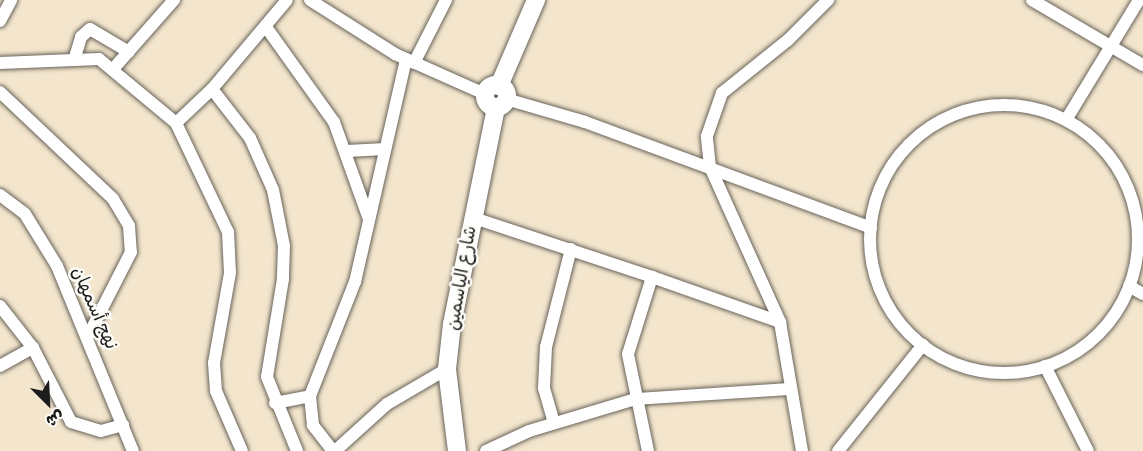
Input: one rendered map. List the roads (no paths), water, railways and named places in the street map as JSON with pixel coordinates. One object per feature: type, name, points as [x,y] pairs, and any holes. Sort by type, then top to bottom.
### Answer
[{"type":"street","points":[[1,17],[11,0]]},
{"type":"street","points":[[114,68],[174,0]]},
{"type":"street","points":[[176,123],[212,89],[287,0]]},
{"type":"street","points":[[310,0],[410,62],[496,96],[710,167],[871,228]]},
{"type":"street","points":[[446,0],[410,62],[385,149],[346,311],[309,396],[313,425],[334,451],[387,404],[447,369]]},
{"type":"street","name":"شارع الياسمين","points":[[457,451],[447,369],[471,217],[496,96],[536,0]]},
{"type":"street","points":[[802,451],[780,322],[710,167],[707,136],[722,93],[789,40],[828,0]]},
{"type":"street","points":[[1032,0],[1143,65]]},
{"type":"street","points":[[1066,120],[1139,0]]},
{"type":"street","points":[[266,27],[308,80],[347,152],[369,220]]},
{"type":"street","points":[[75,57],[81,38],[90,29],[129,51]]},
{"type":"street","points":[[0,63],[75,57],[99,59],[114,68],[176,123],[228,232],[230,273],[214,363],[216,391],[242,451]]},
{"type":"street","points":[[212,89],[266,167],[278,209],[283,279],[268,353],[275,403],[297,451]]},
{"type":"street","points":[[0,92],[113,199],[129,226],[131,252],[89,334]]},
{"type":"street","points":[[1000,106],[1038,110],[1066,120],[1101,147],[1137,196],[1138,242],[1129,286],[1096,336],[1045,366],[986,371],[956,364],[923,345],[882,294],[873,266],[871,228],[893,165],[936,124],[963,112],[1000,106]]},
{"type":"street","points":[[347,152],[385,149]]},
{"type":"street","name":"نهج أسمهان","points":[[0,195],[26,214],[43,240],[89,334],[134,451]]},
{"type":"street","points":[[471,217],[572,249],[780,322]]},
{"type":"street","points":[[554,423],[544,388],[546,347],[572,249]]},
{"type":"street","points":[[648,451],[628,354],[652,277]]},
{"type":"street","points":[[1129,286],[1143,294]]},
{"type":"street","points":[[0,306],[33,348],[71,422],[101,431],[123,425]]},
{"type":"street","points":[[838,451],[923,345]]},
{"type":"street","points":[[0,366],[33,348]]},
{"type":"street","points":[[1045,366],[1088,451]]},
{"type":"street","points":[[486,451],[554,423],[636,399],[791,389]]},
{"type":"street","points":[[275,403],[309,396]]}]
